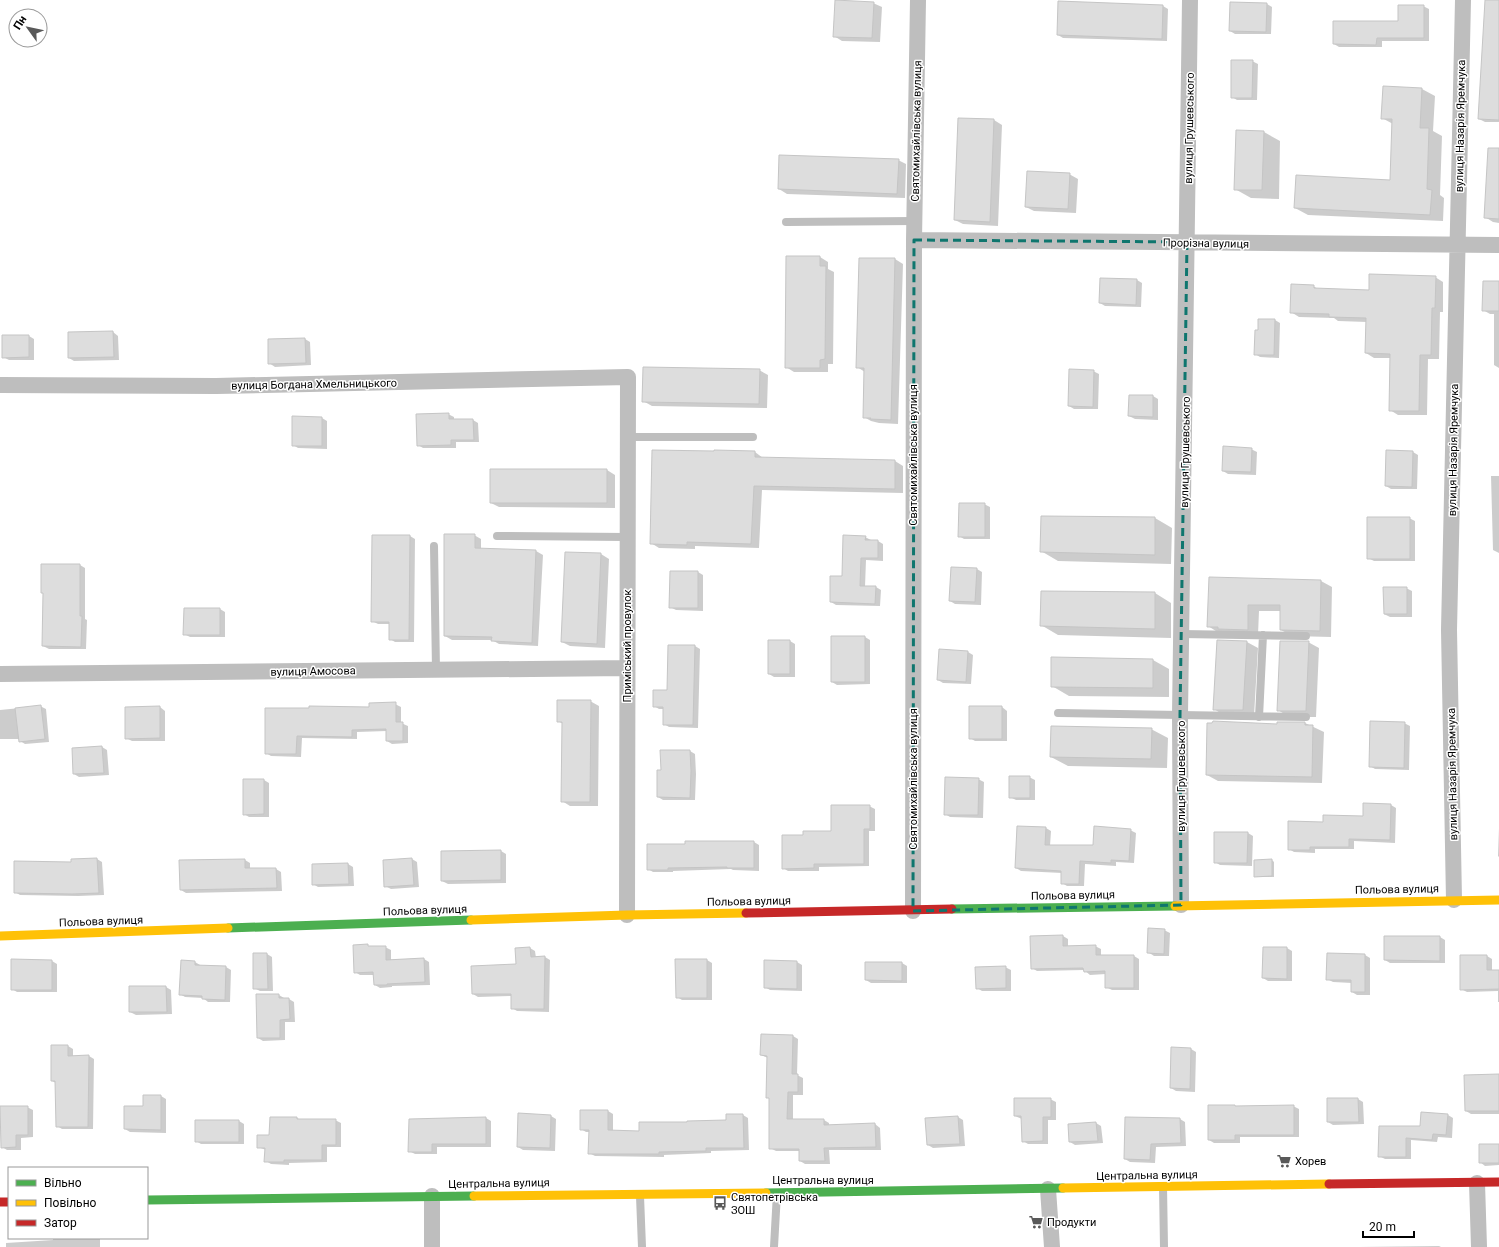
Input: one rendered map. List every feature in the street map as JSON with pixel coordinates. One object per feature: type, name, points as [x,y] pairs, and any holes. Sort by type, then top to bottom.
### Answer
[{"type":"street","name":"Святомихайлівська вулиця","points":[[912,911],[914,240],[918,0]]},
{"type":"street","name":"вулиця Грушевського","points":[[1181,904],[1180,715],[1190,0]]},
{"type":"street","name":"вулиця Назарія Яремчука","points":[[1454,900],[1449,630],[1463,0]]},
{"type":"street","name":"Прорізна вулиця","points":[[914,240],[1499,245]]},
{"type":"street","name":"вулиця Богдана Хмельницького","points":[[0,385],[216,386],[628,377]]},
{"type":"street","name":"Приміський провулок","points":[[627,914],[628,377]]},
{"type":"street","name":"вулиця Амосова","points":[[0,674],[627,668]]},
{"type":"street","name":"Польова вулиця","points":[[0,936],[627,914],[912,911],[1181,904],[1499,900]]},
{"type":"street","name":"Центральна вулиця","points":[[148,1200],[1499,1182]]},
{"type":"street","points":[[1477,1183],[1479,1247]]},
{"type":"street","points":[[1048,1189],[1052,1247]]},
{"type":"street","points":[[432,1196],[432,1247]]},
{"type":"lane","points":[[786,222],[915,221]]},
{"type":"lane","points":[[628,437],[753,436]]},
{"type":"lane","points":[[497,536],[627,537]]},
{"type":"lane","points":[[434,546],[436,670]]},
{"type":"lane","points":[[1182,634],[1306,636]]},
{"type":"lane","points":[[1259,716],[1263,635]]},
{"type":"lane","points":[[1058,713],[1306,718]]},
{"type":"lane","points":[[1163,1186],[1164,1247]]},
{"type":"lane","points":[[774,1247],[777,1192]]},
{"type":"lane","points":[[640,1193],[642,1247]]},
{"type":"highlighted area","points":[[914,240],[1187,242],[1180,715],[1181,905],[913,911]]},
{"type":"building","points":[[835,0],[874,2],[872,38],[833,37]]},
{"type":"building","points":[[1485,0],[1499,0],[1499,120],[1478,119]]},
{"type":"building","points":[[1058,1],[1163,5],[1162,39],[1057,35]]},
{"type":"building","points":[[1230,2],[1267,3],[1266,32],[1229,31]]},
{"type":"building","points":[[1398,5],[1424,5],[1424,38],[1377,38],[1376,45],[1333,44],[1333,21],[1398,21]]},
{"type":"building","points":[[1231,60],[1253,60],[1252,98],[1231,98]]},
{"type":"building","points":[[1383,86],[1422,88],[1420,128],[1429,128],[1427,189],[1432,190],[1430,215],[1294,208],[1296,175],[1390,180],[1392,119],[1381,119]]},
{"type":"building","points":[[958,118],[994,119],[990,222],[954,220]]},
{"type":"building","points":[[1236,130],[1264,131],[1262,190],[1234,190]]},
{"type":"building","points":[[1488,148],[1499,148],[1499,219],[1484,218]]},
{"type":"building","points":[[779,155],[899,159],[897,194],[778,189]]},
{"type":"building","points":[[1027,171],[1070,173],[1068,209],[1025,207]]},
{"type":"building","points":[[786,256],[820,256],[820,266],[826,266],[825,359],[820,360],[820,368],[785,368]]},
{"type":"building","points":[[859,258],[895,258],[891,420],[863,418],[864,368],[856,368]]},
{"type":"building","points":[[1369,274],[1436,276],[1435,308],[1432,308],[1431,355],[1420,355],[1419,411],[1389,411],[1390,354],[1365,353],[1366,318],[1329,317],[1329,314],[1290,313],[1291,284],[1314,285],[1314,288],[1369,290]]},
{"type":"building","points":[[1100,278],[1137,279],[1136,305],[1099,303]]},
{"type":"building","points":[[1483,281],[1499,281],[1499,311],[1482,311]]},
{"type":"building","points":[[1258,319],[1275,319],[1274,355],[1254,355],[1255,330],[1258,330]]},
{"type":"building","points":[[113,331],[114,357],[68,358],[68,332]]},
{"type":"building","points":[[2,335],[29,335],[29,357],[2,358]]},
{"type":"building","points":[[305,338],[306,363],[268,364],[268,339]]},
{"type":"building","points":[[643,367],[760,369],[759,404],[642,402]]},
{"type":"building","points":[[1069,369],[1094,370],[1093,407],[1068,406]]},
{"type":"building","points":[[1129,395],[1153,395],[1153,417],[1128,416]]},
{"type":"building","points":[[449,413],[449,419],[473,419],[474,440],[451,440],[451,445],[417,446],[416,414]]},
{"type":"building","points":[[292,416],[322,417],[322,446],[292,446]]},
{"type":"building","points":[[1223,446],[1252,448],[1251,472],[1222,471]]},
{"type":"building","points":[[652,450],[755,451],[755,457],[895,460],[895,489],[754,486],[751,544],[687,542],[687,545],[650,544]]},
{"type":"building","points":[[1386,450],[1413,451],[1412,487],[1385,486]]},
{"type":"building","points":[[490,469],[607,469],[607,503],[490,503]]},
{"type":"building","points":[[959,503],[985,503],[985,537],[958,537]]},
{"type":"building","points":[[1041,516],[1155,517],[1155,555],[1040,552]]},
{"type":"building","points":[[1367,517],[1410,517],[1410,559],[1367,559]]},
{"type":"building","points":[[444,534],[475,534],[475,548],[536,550],[532,643],[491,641],[492,637],[444,636]]},
{"type":"building","points":[[372,535],[410,535],[409,640],[389,640],[389,622],[371,622]]},
{"type":"building","points":[[843,535],[866,536],[865,540],[878,540],[878,558],[861,558],[860,586],[876,586],[875,604],[830,602],[830,576],[842,576]]},
{"type":"building","points":[[565,552],[601,553],[597,644],[561,642]]},
{"type":"building","points":[[41,564],[80,564],[80,616],[82,616],[81,647],[42,646],[43,593],[41,593]]},
{"type":"building","points":[[951,567],[977,568],[975,602],[949,601]]},
{"type":"building","points":[[670,571],[698,571],[698,608],[669,608]]},
{"type":"building","points":[[1209,577],[1321,580],[1320,631],[1280,630],[1280,605],[1248,605],[1248,630],[1207,627]]},
{"type":"building","points":[[1383,587],[1407,587],[1407,614],[1384,614]]},
{"type":"building","points":[[1041,591],[1155,592],[1155,629],[1040,626]]},
{"type":"building","points":[[184,608],[220,608],[220,635],[183,635]]},
{"type":"building","points":[[831,636],[865,636],[865,682],[831,682]]},
{"type":"building","points":[[768,640],[790,640],[790,674],[768,674]]},
{"type":"building","points":[[1217,640],[1247,641],[1243,710],[1213,710]]},
{"type":"building","points":[[1280,641],[1309,641],[1306,711],[1277,711]]},
{"type":"building","points":[[668,645],[695,645],[693,725],[663,725],[663,707],[653,707],[653,690],[667,690]]},
{"type":"building","points":[[939,649],[968,651],[966,682],[937,680]]},
{"type":"building","points":[[1051,657],[1153,659],[1153,688],[1051,687]]},
{"type":"building","points":[[557,700],[591,700],[590,802],[561,802],[562,722],[557,722]]},
{"type":"building","points":[[396,702],[396,722],[403,722],[403,741],[386,741],[386,729],[352,730],[352,737],[297,736],[296,754],[265,754],[265,708],[309,708],[309,706],[369,707],[369,703]]},
{"type":"building","points":[[41,705],[45,739],[19,742],[15,708]]},
{"type":"building","points":[[160,706],[160,738],[125,739],[125,707]]},
{"type":"building","points":[[969,706],[1002,706],[1002,739],[969,739]]},
{"type":"building","points":[[1213,721],[1277,724],[1277,722],[1305,722],[1305,725],[1313,725],[1312,777],[1206,775],[1207,723],[1212,723]]},
{"type":"building","points":[[1370,721],[1405,722],[1404,768],[1369,767]]},
{"type":"building","points":[[1051,726],[1152,728],[1151,759],[1050,757]]},
{"type":"building","points":[[102,746],[104,773],[73,774],[72,748]]},
{"type":"building","points":[[660,750],[690,750],[690,798],[657,797],[657,770],[661,770]]},
{"type":"building","points":[[1009,776],[1030,776],[1030,798],[1009,798]]},
{"type":"building","points":[[945,777],[979,778],[978,815],[944,815]]},
{"type":"building","points":[[243,779],[264,779],[264,814],[243,815]]},
{"type":"building","points":[[1363,803],[1391,804],[1390,840],[1349,839],[1349,847],[1310,847],[1310,850],[1288,850],[1288,821],[1323,822],[1323,815],[1363,816]]},
{"type":"building","points":[[831,805],[870,805],[870,829],[864,829],[864,864],[814,864],[814,868],[782,869],[782,835],[803,835],[803,831],[831,831]]},
{"type":"building","points":[[1017,826],[1046,827],[1045,845],[1093,845],[1094,826],[1131,829],[1129,861],[1111,860],[1111,863],[1080,861],[1079,884],[1061,884],[1061,871],[1015,868]]},
{"type":"building","points":[[1214,832],[1248,832],[1247,863],[1214,863]]},
{"type":"building","points":[[685,841],[754,841],[754,868],[668,868],[668,870],[647,870],[647,844],[685,844]]},
{"type":"building","points":[[501,850],[501,880],[441,881],[441,851]]},
{"type":"building","points":[[97,858],[99,893],[14,893],[14,861],[71,862],[71,859]]},
{"type":"building","points":[[412,858],[414,885],[384,887],[383,860]]},
{"type":"building","points":[[245,859],[245,868],[276,868],[277,888],[180,890],[179,860]]},
{"type":"building","points":[[1272,859],[1272,876],[1254,877],[1254,860]]},
{"type":"building","points":[[348,863],[349,884],[312,885],[312,864]]},
{"type":"building","points":[[1148,928],[1165,929],[1164,954],[1147,953]]},
{"type":"building","points":[[1063,935],[1063,946],[1096,945],[1096,955],[1134,955],[1134,988],[1105,988],[1105,971],[1084,972],[1083,968],[1031,969],[1030,936]]},
{"type":"building","points":[[1384,936],[1440,936],[1440,961],[1384,960]]},
{"type":"building","points":[[368,944],[368,946],[386,946],[386,960],[424,958],[425,982],[374,985],[373,972],[354,973],[353,945]]},
{"type":"building","points":[[530,947],[531,957],[545,956],[544,1009],[511,1009],[511,994],[472,994],[471,966],[516,964],[515,948]]},
{"type":"building","points":[[1263,947],[1287,947],[1287,979],[1262,978]]},
{"type":"building","points":[[253,953],[267,953],[268,989],[253,989]]},
{"type":"building","points":[[1327,953],[1365,954],[1365,992],[1351,992],[1351,980],[1326,980]]},
{"type":"building","points":[[1460,955],[1487,955],[1487,970],[1499,970],[1499,989],[1460,990]]},
{"type":"building","points":[[11,959],[52,960],[52,990],[11,990]]},
{"type":"building","points":[[675,959],[707,959],[707,998],[676,998]]},
{"type":"building","points":[[181,960],[195,961],[195,965],[226,966],[225,1000],[202,999],[202,996],[179,995]]},
{"type":"building","points":[[764,960],[797,961],[797,989],[764,988]]},
{"type":"building","points":[[865,962],[902,962],[902,981],[865,980]]},
{"type":"building","points":[[1006,966],[1006,988],[976,989],[975,967]]},
{"type":"building","points":[[129,986],[166,986],[167,1012],[129,1012]]},
{"type":"building","points":[[256,994],[279,994],[279,998],[289,998],[290,1019],[280,1020],[280,1038],[257,1038]]},
{"type":"building","points":[[761,1034],[793,1035],[792,1074],[798,1074],[798,1092],[788,1092],[787,1119],[824,1119],[824,1125],[875,1123],[876,1147],[824,1148],[825,1161],[799,1161],[799,1149],[769,1149],[769,1098],[766,1098],[767,1056],[760,1055]]},
{"type":"building","points":[[51,1045],[68,1045],[68,1056],[89,1055],[88,1127],[56,1127],[55,1081],[51,1081]]},
{"type":"building","points":[[1171,1047],[1191,1048],[1190,1089],[1170,1088]]},
{"type":"building","points":[[1499,1074],[1499,1111],[1465,1111],[1464,1075]]},
{"type":"building","points":[[143,1095],[161,1095],[161,1130],[124,1129],[124,1106],[143,1106]]},
{"type":"building","points":[[1014,1098],[1051,1098],[1051,1117],[1043,1117],[1043,1141],[1022,1142],[1021,1116],[1014,1116]]},
{"type":"building","points":[[1327,1098],[1358,1098],[1359,1122],[1327,1122]]},
{"type":"building","points":[[1208,1105],[1294,1105],[1294,1135],[1235,1135],[1235,1140],[1208,1140]]},
{"type":"building","points":[[0,1106],[28,1106],[28,1135],[16,1135],[16,1147],[1,1148]]},
{"type":"building","points":[[580,1110],[608,1110],[608,1130],[639,1131],[639,1122],[726,1120],[726,1114],[743,1114],[744,1148],[706,1148],[706,1151],[659,1152],[659,1154],[588,1154],[589,1130],[580,1130]]},
{"type":"building","points":[[1421,1112],[1448,1114],[1446,1135],[1433,1134],[1432,1140],[1406,1138],[1406,1157],[1378,1157],[1379,1126],[1420,1126]]},
{"type":"building","points":[[518,1113],[551,1115],[550,1148],[517,1147]]},
{"type":"building","points":[[958,1116],[960,1144],[927,1145],[925,1118]]},
{"type":"building","points":[[270,1117],[336,1119],[336,1145],[322,1145],[322,1160],[284,1160],[284,1162],[264,1162],[265,1148],[257,1148],[257,1135],[269,1135]]},
{"type":"building","points":[[486,1117],[486,1144],[432,1144],[432,1152],[408,1152],[409,1119]]},
{"type":"building","points":[[1125,1117],[1180,1118],[1181,1143],[1151,1144],[1150,1160],[1124,1159]]},
{"type":"building","points":[[195,1120],[239,1120],[239,1142],[195,1142]]},
{"type":"building","points":[[1096,1122],[1098,1141],[1069,1142],[1068,1124]]},
{"type":"building","points":[[1479,1144],[1499,1144],[1499,1163],[1479,1163]]},
{"type":"traffic: fast","points":[[952,909],[1175,906]]},
{"type":"traffic: fast","points":[[228,928],[471,920]]},
{"type":"traffic: fast","points":[[766,1193],[1063,1188]]},
{"type":"traffic: fast","points":[[148,1200],[474,1196]]},
{"type":"traffic: slow","points":[[1175,906],[1499,900]]},
{"type":"traffic: slow","points":[[471,920],[746,913]]},
{"type":"traffic: slow","points":[[0,936],[228,928]]},
{"type":"traffic: slow","points":[[1063,1188],[1329,1184]]},
{"type":"traffic: slow","points":[[474,1196],[766,1193]]},
{"type":"traffic: jam","points":[[746,913],[952,909]]},
{"type":"traffic: jam","points":[[1329,1184],[1499,1182]]},
{"type":"traffic: jam","points":[[0,1202],[8,1202]]},
{"type":"place","name":"Хорев","points":[[1284,1161]]},
{"type":"place","name":"Святопетрівська ЗОШ","points":[[720,1203]]},
{"type":"place","name":"Продукти","points":[[1036,1222]]}]
